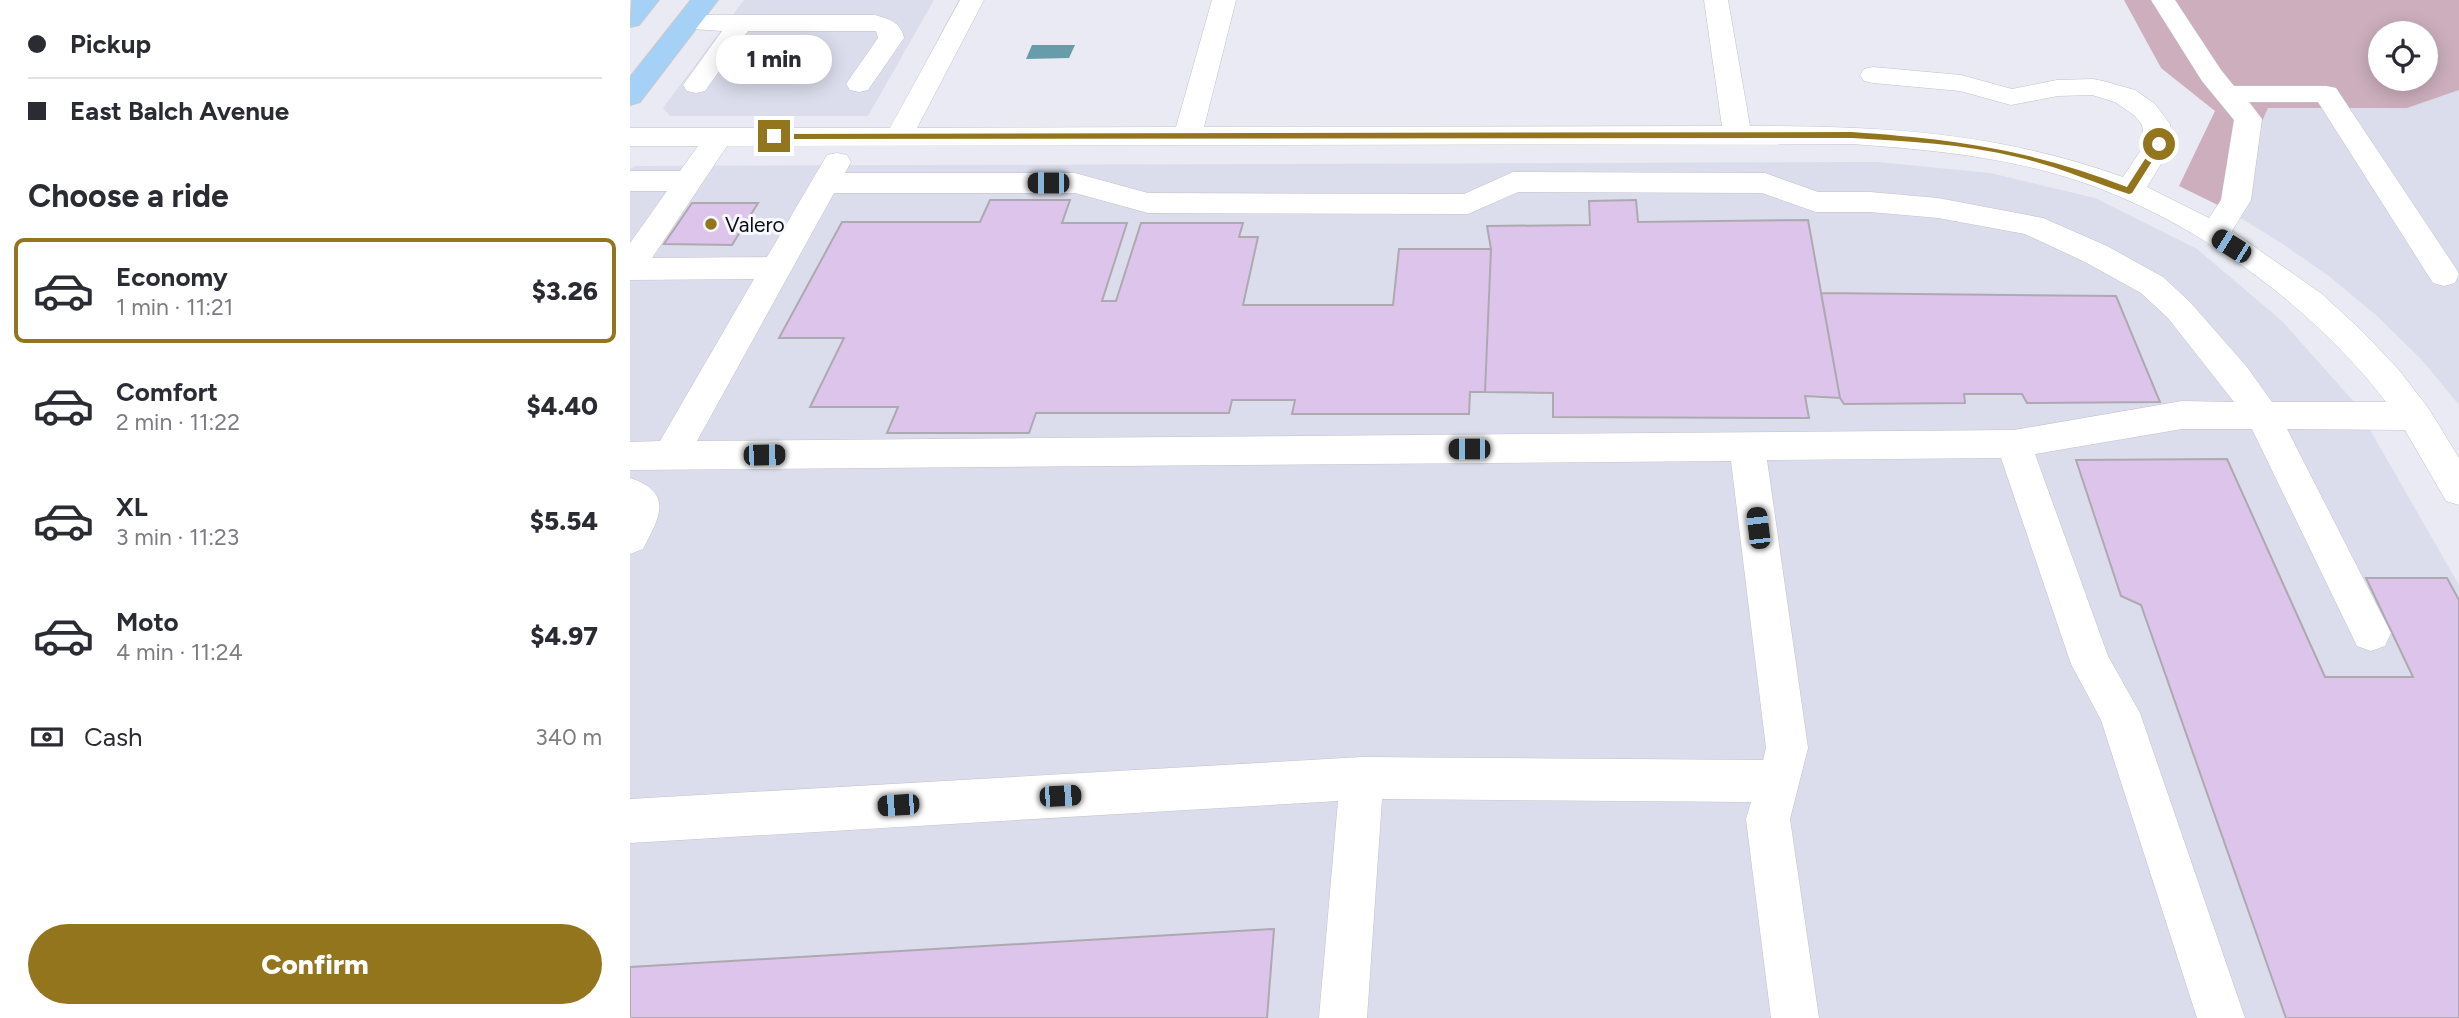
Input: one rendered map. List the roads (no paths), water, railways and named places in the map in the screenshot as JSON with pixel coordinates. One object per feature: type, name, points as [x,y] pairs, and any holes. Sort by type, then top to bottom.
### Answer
[{"type":"main road","points":[[630,19],[646,0]]},
{"type":"main road","points":[[630,55],[680,12],[705,0]]},
{"type":"main road","points":[[630,96],[680,12]]},
{"type":"street","points":[[899,136],[972,0]]},
{"type":"street","points":[[1188,135],[1224,0]]},
{"type":"street","points":[[1716,0],[1737,135]]},
{"type":"street","points":[[2163,0],[2211,75],[2248,119],[2236,200],[2214,235]]},
{"type":"street","points":[[680,12],[741,23],[875,23],[885,26],[890,31],[891,38],[859,84]]},
{"type":"street","points":[[696,85],[741,23]]},
{"type":"street","points":[[1873,75],[1961,83],[2011,97],[2057,88],[2093,87],[2125,96],[2146,110],[2156,124],[2159,144],[2129,191]]},
{"type":"street","points":[[2226,94],[2326,94],[2444,275]]},
{"type":"street","points":[[630,137],[1852,135],[1939,141],[2018,154],[2088,175],[2129,191],[2174,212],[2267,268],[2318,309],[2388,380],[2458,487]]},
{"type":"street","points":[[670,456],[851,136]]},
{"type":"street","points":[[630,268],[719,137]]},
{"type":"street","points":[[630,181],[688,181]]},
{"type":"street","points":[[825,183],[1076,183],[1148,203],[1440,204],[1468,204],[1513,183],[1765,183],[1816,202],[1870,202],[1938,208],[2032,225],[2096,254],[2152,285],[2207,342],[2262,415],[2371,633]]},
{"type":"street","points":[[630,268],[776,268]]},
{"type":"street","points":[[630,456],[2014,444],[2182,415],[2413,416]]},
{"type":"street","points":[[2014,444],[2091,664],[2119,713],[2221,1018]]},
{"type":"street","points":[[1747,446],[1787,748],[1768,819],[1795,1018]]},
{"type":"street","points":[[630,493],[643,507],[642,517],[630,538]]},
{"type":"street","points":[[630,821],[1362,778],[1776,781]]},
{"type":"street","points":[[1343,1018],[1362,778]]},
{"type":"water","points":[[1032,45],[1075,45],[1069,58],[1026,59]]},
{"type":"place","name":"Valero","points":[[711,224]]}]
